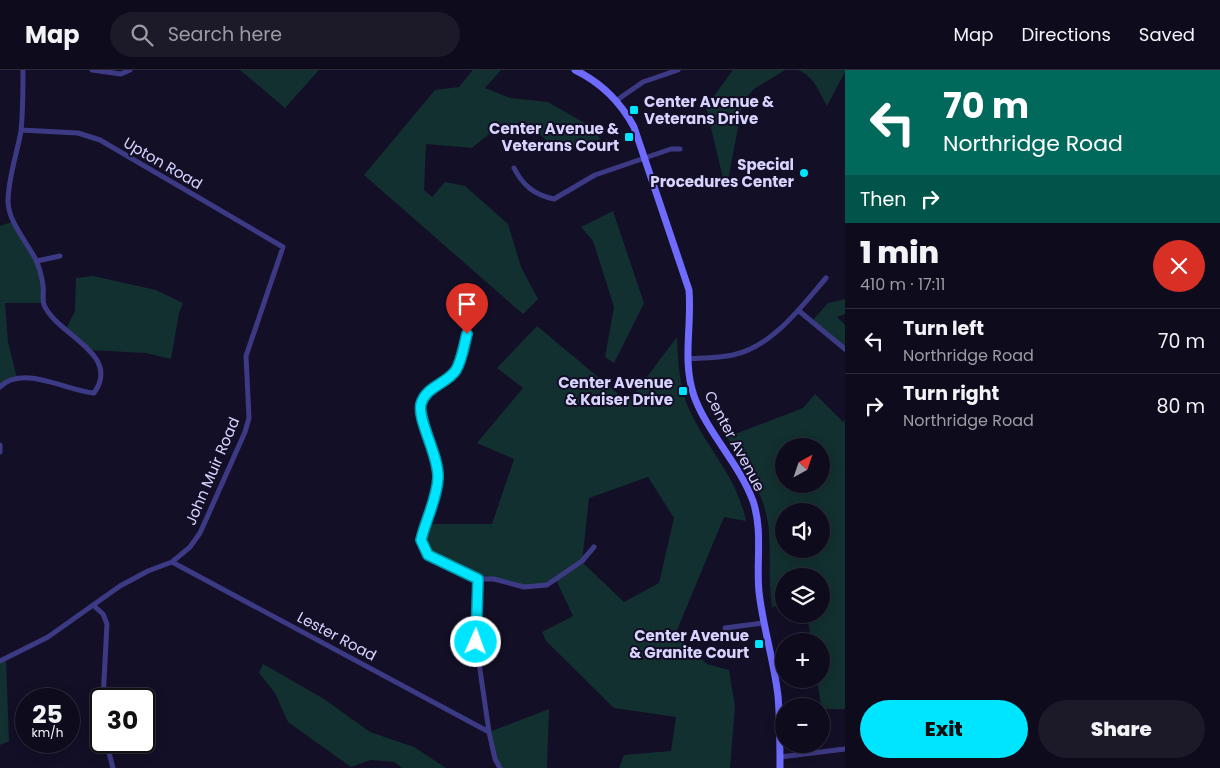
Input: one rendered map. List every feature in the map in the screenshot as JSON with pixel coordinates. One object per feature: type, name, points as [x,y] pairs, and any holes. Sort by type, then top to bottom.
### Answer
[{"type":"street","points":[[0,388],[6,381],[17,378],[50,380],[82,392],[94,393],[100,385],[102,375],[99,362],[75,338],[52,319],[43,303],[43,285],[37,261],[14,221],[8,203],[21,130],[24,70]]},
{"type":"street","points":[[92,70],[121,74],[130,70]]},
{"type":"street","name":"Center Avenue","points":[[575,70],[597,82],[617,100],[634,127],[689,290],[687,359],[694,395],[703,416],[735,466],[753,502],[758,522],[759,589],[778,695],[780,768]]},
{"type":"street","points":[[617,100],[643,82],[678,70]]},
{"type":"street","name":"Upton Road","points":[[21,130],[78,133],[100,140],[283,247]]},
{"type":"street","points":[[514,168],[521,182],[526,186],[540,196],[554,199],[595,175],[671,149],[680,150]]},
{"type":"street","name":"John Muir Road","points":[[0,661],[22,652],[48,637],[120,586],[148,571],[172,562],[190,547],[200,533],[245,432],[249,418],[246,356],[283,247]]},
{"type":"street","points":[[37,261],[60,256]]},
{"type":"street","points":[[687,359],[734,355],[772,337],[799,310],[826,278]]},
{"type":"street","points":[[799,310],[845,349]]},
{"type":"street","points":[[467,334],[456,369],[450,378],[432,388],[420,406],[434,450],[438,477],[434,501],[421,540],[428,555],[478,579],[494,579],[524,587],[547,585],[582,562],[594,547]]},
{"type":"street","points":[[0,445],[0,452]]},
{"type":"street","name":"Lester Road","points":[[172,562],[490,732]]},
{"type":"street","points":[[478,579],[476,642],[495,759],[500,768]]},
{"type":"street","points":[[93,605],[103,614],[107,624],[104,688]]},
{"type":"street","points":[[725,628],[764,623]]},
{"type":"street","points":[[780,757],[845,749]]},
{"type":"street","points":[[109,753],[113,768]]},
{"type":"green space","points":[[240,70],[319,70],[285,108]]},
{"type":"green space","points":[[473,70],[501,70],[485,88],[510,98],[548,102],[583,122],[601,139],[557,152],[535,131],[516,124],[495,131],[472,148],[426,144],[424,190],[432,197],[445,182],[465,186],[508,224],[521,267],[538,299],[523,314],[364,175],[435,90],[459,87]]},
{"type":"green space","points":[[733,70],[785,70],[754,89],[743,101],[726,191],[706,107]]},
{"type":"green space","points":[[798,70],[845,70],[845,72],[827,106],[812,80]]},
{"type":"green space","points":[[613,211],[644,303],[614,363],[605,357],[614,307],[593,241],[581,227]]},
{"type":"green space","points":[[14,221],[37,261],[43,303],[5,303],[8,342],[17,378],[0,387],[0,226]]},
{"type":"green space","points":[[93,276],[156,290],[183,303],[179,313],[171,359],[146,353],[88,350],[65,331],[75,311],[76,278]]},
{"type":"green space","points":[[845,299],[845,314],[837,317],[845,325],[845,349],[812,321],[828,303]]},
{"type":"green space","points":[[537,326],[628,402],[677,337],[683,392],[689,409],[696,424],[729,476],[736,490],[746,521],[724,517],[675,635],[707,664],[729,670],[735,707],[730,768],[619,768],[624,755],[671,751],[676,717],[614,708],[546,641],[542,632],[573,616],[556,580],[547,585],[524,587],[494,579],[478,579],[428,555],[421,540],[425,524],[492,524],[514,459],[477,443],[523,388],[497,368]],"holes":[[[648,477],[674,518],[659,583],[624,602],[582,562],[589,498]]]},
{"type":"green space","points":[[815,394],[843,422],[845,420],[845,709],[830,709],[830,698],[820,698],[818,688],[830,688],[830,633],[810,633],[808,623],[830,623],[830,568],[775,568],[775,606],[772,607],[769,534],[764,507],[749,471],[727,437],[803,408]]},
{"type":"green space","points":[[6,659],[9,741],[0,745],[0,661]]},
{"type":"green space","points":[[263,664],[324,699],[370,732],[414,747],[446,768],[402,768],[394,762],[371,760],[351,767],[288,722],[275,693],[259,673]]},
{"type":"green space","points":[[549,709],[547,768],[500,768],[489,732]]},
{"type":"place","name":"Center Avenue & Veterans Drive","points":[[634,110]]},
{"type":"place","name":"Center Avenue & Veterans Court","points":[[629,137]]},
{"type":"place","name":"Special Procedures Center","points":[[804,173]]},
{"type":"place","name":"Center Avenue & Kaiser Drive","points":[[683,391]]},
{"type":"place","name":"Center Avenue & Granite Court","points":[[759,644]]},
{"type":"route","points":[[467,334],[456,369],[450,378],[432,388],[420,406],[434,450],[438,477],[434,501],[421,540],[428,555],[478,579],[476,642]]}]
